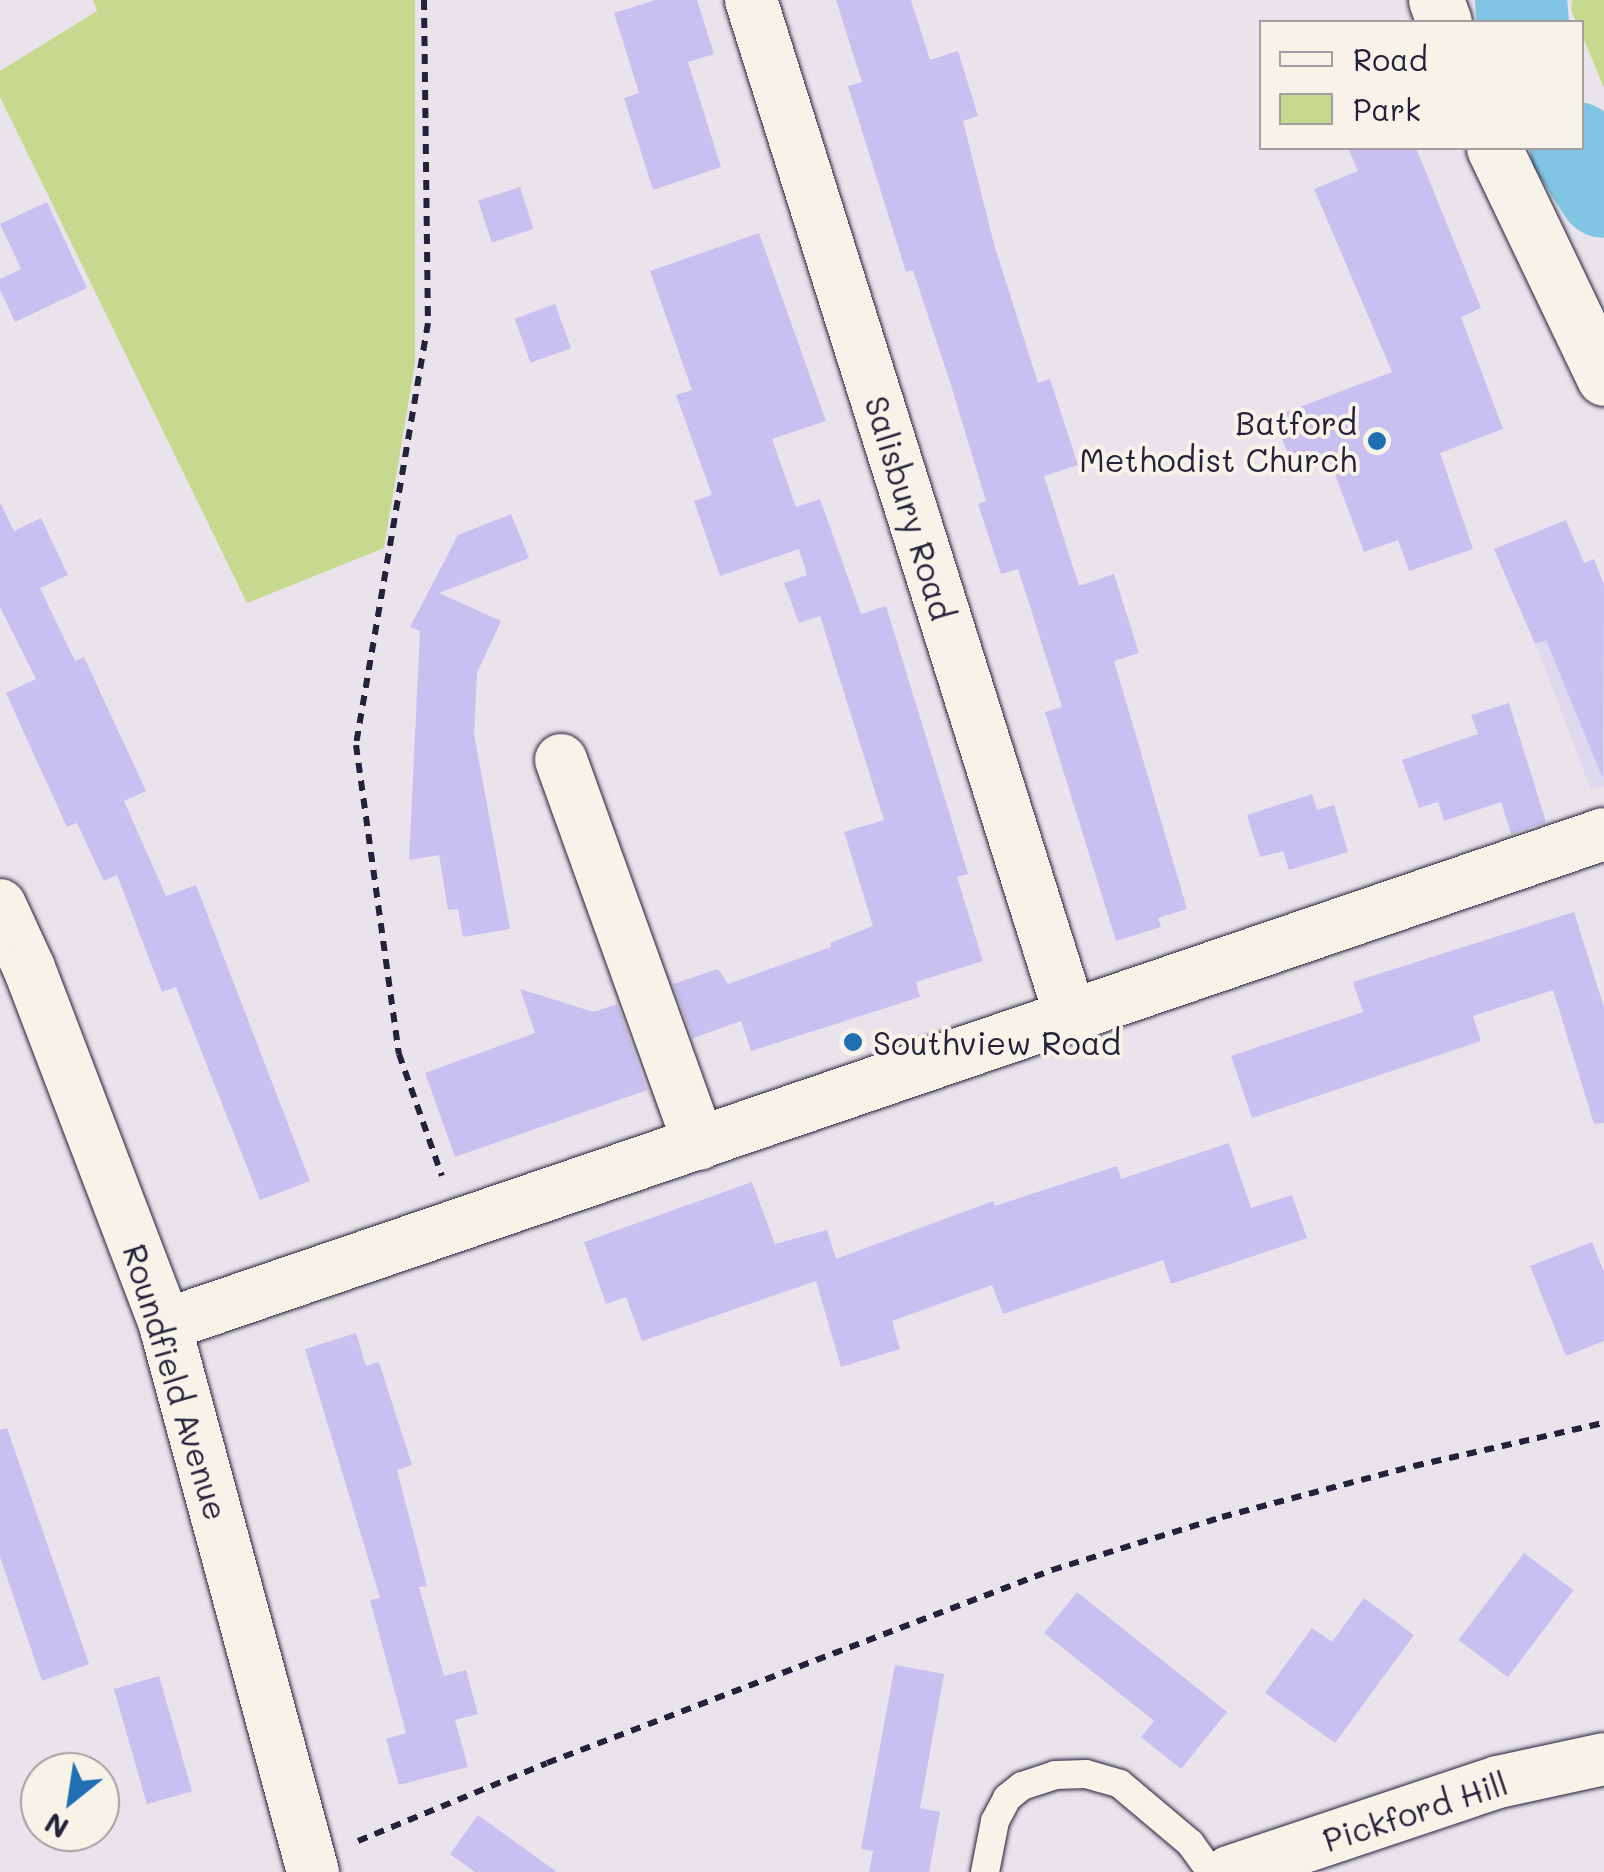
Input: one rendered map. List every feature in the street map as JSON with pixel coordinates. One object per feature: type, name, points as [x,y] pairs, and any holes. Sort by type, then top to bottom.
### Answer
[{"type":"main road","points":[[1495,150],[1604,378]]},
{"type":"street","name":"Salisbury Road","points":[[751,0],[1070,1016]]},
{"type":"street","points":[[560,760],[699,1144]]},
{"type":"street","points":[[166,1324],[1603,837]]},
{"type":"street","name":"Roundfield Avenue","points":[[0,905],[29,968],[166,1324],[312,1867]]},
{"type":"street","name":"Pickford Hill","points":[[1229,1872],[1498,1782],[1604,1758]]},
{"type":"lane","points":[[985,1872],[995,1822],[1007,1798],[1038,1780],[1086,1774],[1120,1784],[1190,1843],[1211,1872]]},
{"type":"path","points":[[424,0],[428,323],[356,745],[399,1054],[458,1225]]},
{"type":"path","points":[[312,1867],[547,1763],[1052,1570],[1222,1517],[1395,1471],[1604,1423]]},
{"type":"shaded area","points":[[1604,609],[1604,786],[1591,790],[1533,637]]},
{"type":"green space","points":[[93,0],[415,0],[415,363],[384,548],[247,603],[0,97],[0,71],[97,11]]},
{"type":"green space","points":[[1572,0],[1604,0],[1604,88],[1584,40],[1584,20],[1575,20]]},
{"type":"building","points":[[656,0],[697,0],[714,54],[688,62],[721,167],[653,190],[624,98],[639,93],[614,13]]},
{"type":"building","points":[[836,0],[911,0],[930,60],[958,51],[978,116],[963,121],[994,244],[1038,383],[1050,379],[1078,465],[1044,476],[1079,586],[1114,574],[1139,653],[1114,661],[1187,909],[1158,918],[1161,927],[1116,941],[1045,712],[1062,707],[1018,569],[1001,574],[978,504],[986,501],[949,379],[913,270],[906,272],[848,86],[862,82]]},
{"type":"building","points":[[1349,150],[1417,150],[1481,308],[1461,317],[1503,429],[1440,453],[1473,549],[1409,571],[1398,540],[1364,552],[1327,453],[1293,466],[1273,417],[1392,372],[1314,189],[1358,171]]},
{"type":"building","points":[[520,187],[534,229],[492,242],[478,201]]},
{"type":"building","points":[[47,202],[87,288],[15,322],[0,290],[0,279],[21,269],[0,224]]},
{"type":"building","points":[[759,233],[826,421],[772,439],[796,507],[820,499],[861,614],[886,606],[968,874],[957,877],[983,961],[916,982],[920,997],[751,1051],[741,1021],[693,1038],[673,984],[718,969],[728,984],[831,947],[830,943],[873,926],[844,832],[884,820],[820,616],[799,623],[784,583],[807,575],[799,549],[720,576],[694,501],[712,495],[676,395],[692,390],[650,271]]},
{"type":"building","points":[[555,304],[571,348],[531,363],[515,319]]},
{"type":"building","points":[[0,502],[14,531],[41,518],[68,575],[40,588],[75,661],[84,657],[146,791],[124,801],[166,896],[196,885],[310,1181],[260,1200],[176,987],[162,992],[117,875],[104,881],[77,823],[67,827],[40,768],[6,693],[36,679],[0,607]]},
{"type":"building","points":[[511,514],[529,558],[439,593],[501,621],[477,673],[474,734],[510,929],[463,937],[458,909],[448,910],[439,855],[409,860],[420,631],[410,627],[458,535]]},
{"type":"building","points":[[1566,520],[1584,563],[1594,559],[1604,585],[1603,779],[1546,640],[1535,644],[1494,549]]},
{"type":"building","points":[[1509,703],[1546,822],[1511,834],[1501,802],[1444,821],[1438,802],[1419,808],[1402,760],[1478,734],[1471,715]]},
{"type":"building","points":[[1312,794],[1317,810],[1334,805],[1348,852],[1289,870],[1283,851],[1260,857],[1247,815]]},
{"type":"building","points":[[1574,912],[1604,1007],[1604,1123],[1594,1124],[1553,990],[1473,1016],[1481,1041],[1252,1118],[1231,1056],[1363,1012],[1353,982]]},
{"type":"building","points":[[520,989],[594,1012],[617,1004],[647,1090],[455,1157],[425,1073],[535,1033]]},
{"type":"building","points":[[1229,1143],[1251,1208],[1292,1195],[1307,1238],[1171,1284],[1163,1260],[1003,1314],[992,1285],[892,1321],[900,1349],[841,1367],[816,1281],[642,1341],[626,1297],[606,1304],[584,1242],[752,1182],[775,1244],[827,1230],[836,1259],[993,1201],[995,1206],[1117,1166],[1121,1179]]},
{"type":"building","points":[[1592,1242],[1604,1272],[1604,1341],[1566,1356],[1530,1266]]},
{"type":"building","points":[[356,1333],[366,1366],[379,1362],[412,1465],[397,1470],[427,1586],[419,1587],[444,1676],[466,1670],[478,1714],[455,1720],[468,1767],[399,1785],[386,1739],[406,1733],[370,1600],[380,1598],[305,1349]]},
{"type":"building","points":[[7,1428],[89,1664],[42,1681],[0,1557],[0,1430]]},
{"type":"building","points":[[1524,1553],[1574,1590],[1508,1677],[1458,1640]]},
{"type":"building","points":[[1077,1592],[1227,1712],[1181,1769],[1141,1737],[1154,1721],[1044,1633]]},
{"type":"building","points":[[1364,1598],[1414,1635],[1335,1743],[1265,1693],[1312,1628],[1332,1642]]},
{"type":"building","points":[[895,1665],[944,1674],[920,1808],[940,1812],[929,1872],[869,1872],[873,1851],[861,1849]]},
{"type":"building","points":[[159,1676],[192,1791],[147,1804],[114,1689]]},
{"type":"building","points":[[478,1815],[557,1872],[475,1872],[450,1854]]},
{"type":"waterway","points":[[1521,0],[1523,20]]},
{"type":"waterway","points":[[1577,150],[1604,192]]},
{"type":"place","name":"Batford Methodist Church","points":[[1377,441]]},
{"type":"place","name":"Southview Road","points":[[853,1042]]}]
